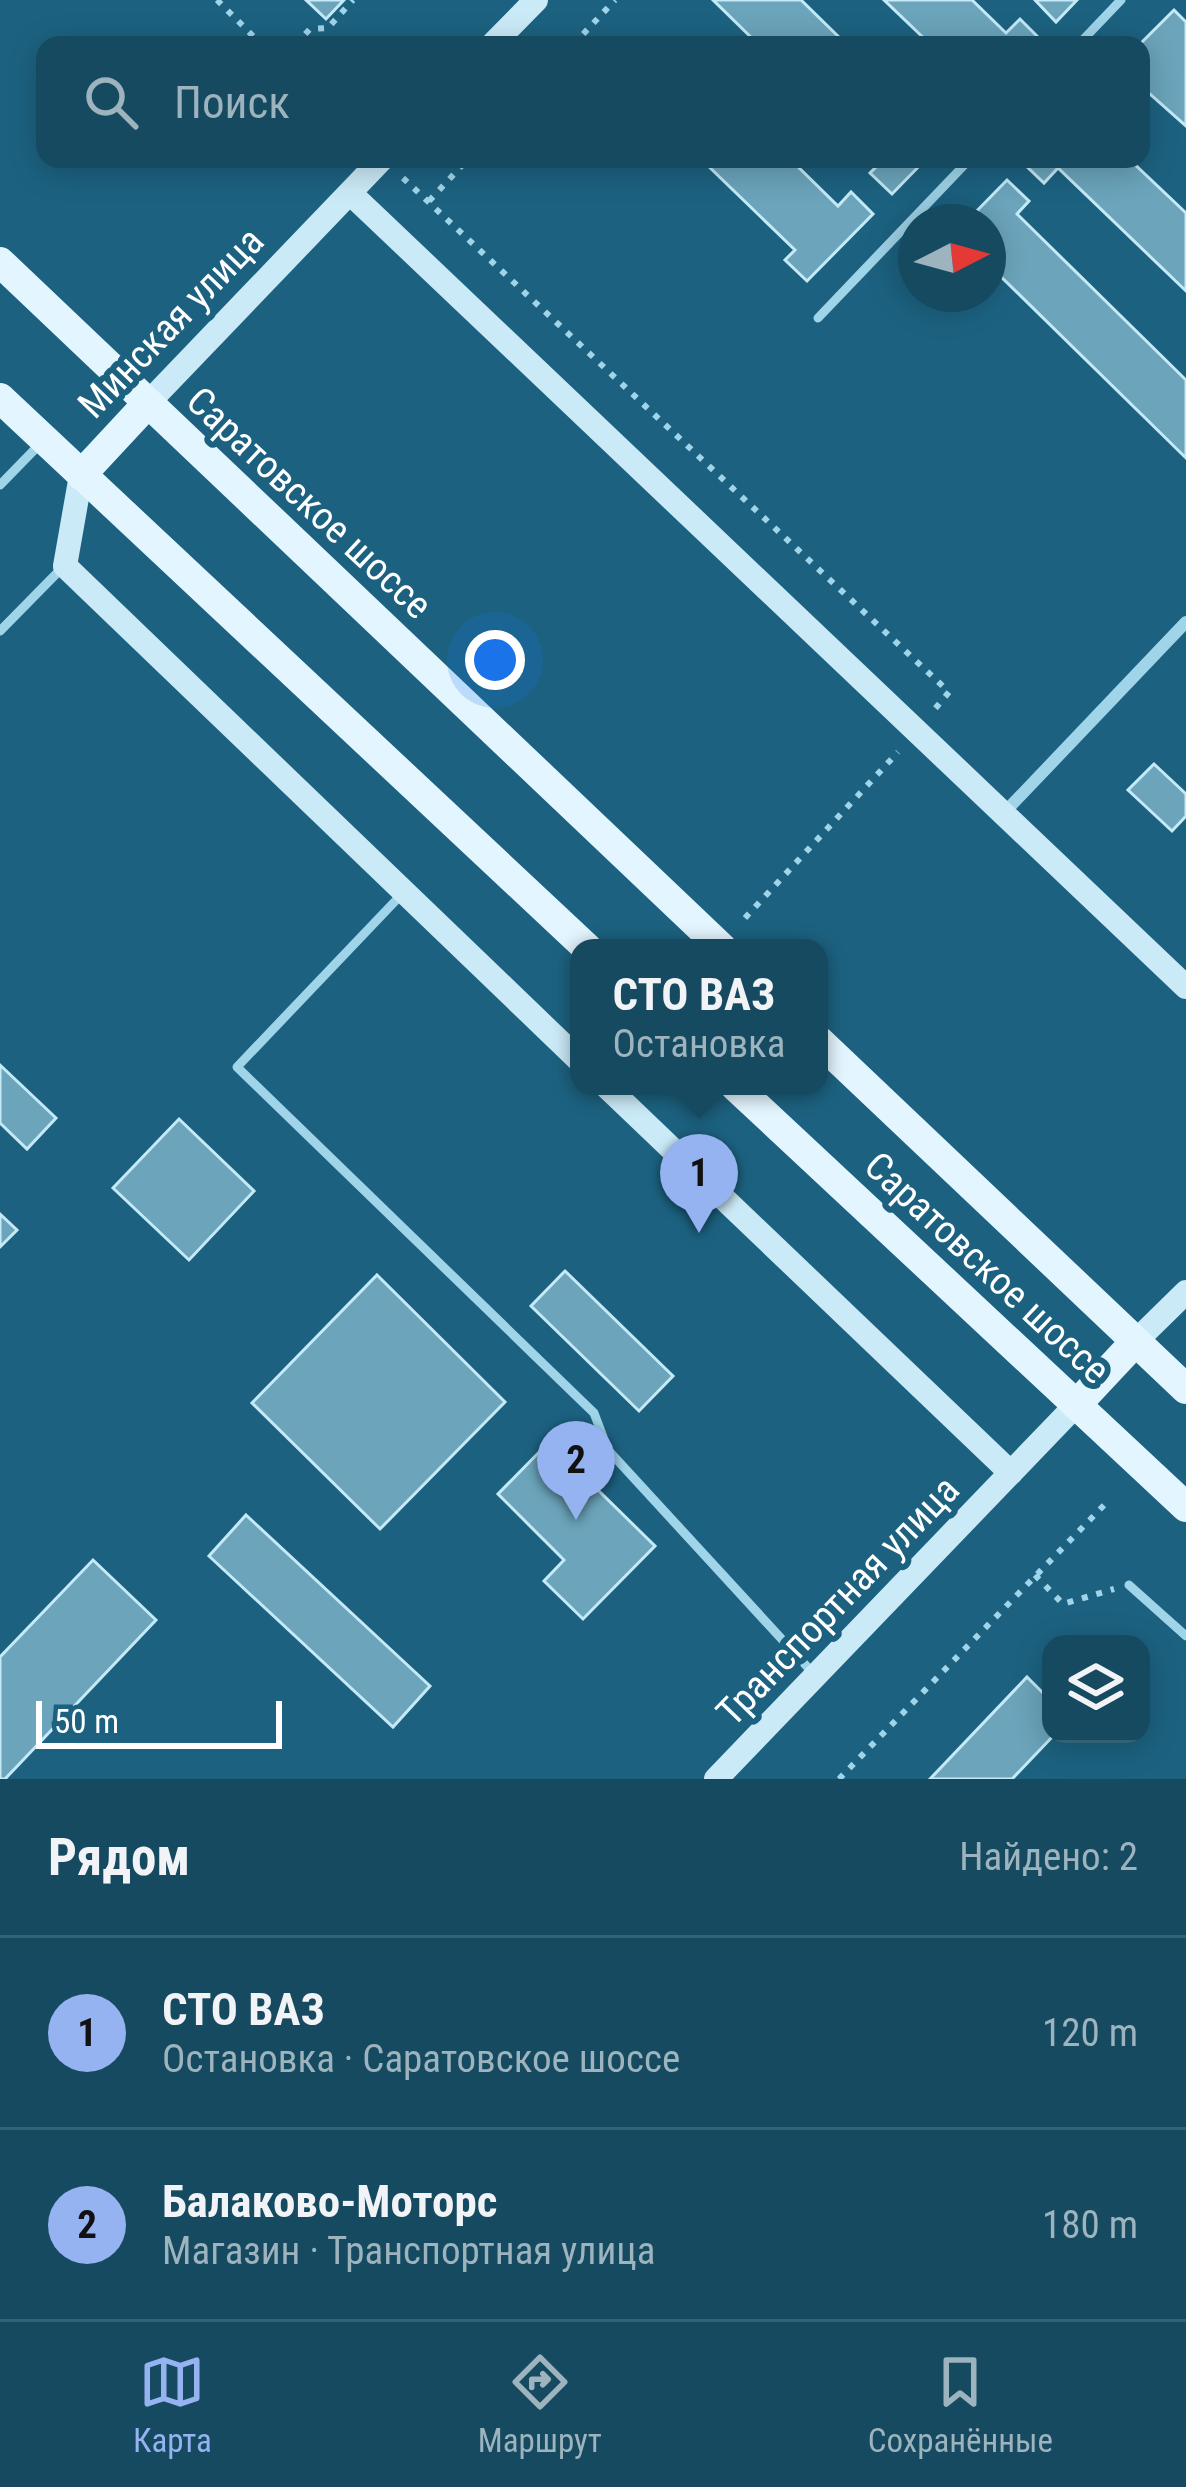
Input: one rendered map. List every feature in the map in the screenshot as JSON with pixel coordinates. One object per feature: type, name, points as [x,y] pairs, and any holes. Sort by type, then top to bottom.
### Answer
[{"type":"main road","points":[[501,36],[536,0]]},
{"type":"main road","name":"Минская улица","points":[[65,566],[81,476],[350,193],[387,168]]},
{"type":"main road","points":[[350,193],[1186,987]]},
{"type":"main road","name":"Саратовское шоссе","points":[[0,262],[713,939]]},
{"type":"main road","points":[[0,398],[577,939]]},
{"type":"main road","points":[[65,566],[570,1051]]},
{"type":"main road","name":"Саратовское шоссе","points":[[828,1049],[1186,1389]]},
{"type":"main road","points":[[615,1095],[1011,1473]]},
{"type":"main road","name":"Саратовское шоссе","points":[[745,1095],[1186,1508]]},
{"type":"main road","points":[[1076,1405],[1186,1292]]},
{"type":"main road","name":"Транспортная улица","points":[[716,1779],[1076,1405]]},
{"type":"street","points":[[1004,813],[1186,622]]},
{"type":"lane","points":[[1086,36],[1120,0]]},
{"type":"lane","points":[[818,319],[961,168]]},
{"type":"lane","points":[[0,485],[44,440]]},
{"type":"lane","points":[[0,631],[65,566]]},
{"type":"lane","points":[[404,892],[237,1067],[594,1414],[608,1450],[815,1676]]},
{"type":"lane","points":[[1129,1585],[1186,1636]]},
{"type":"path","points":[[217,0],[253,36]]},
{"type":"path","points":[[303,36],[310,28],[328,28],[353,0]]},
{"type":"path","points":[[582,36],[615,0]]},
{"type":"path","points":[[392,168],[949,692]]},
{"type":"path","points":[[429,201],[460,168]]},
{"type":"path","points":[[745,918],[851,807]]},
{"type":"path","points":[[839,1779],[1109,1500]]},
{"type":"path","points":[[1035,1575],[1063,1604],[1129,1585]]},
{"type":"building","points":[[306,0],[344,0],[326,19]]},
{"type":"building","points":[[713,0],[801,0],[838,36],[750,36]]},
{"type":"building","points":[[884,0],[972,0],[1006,33],[1020,19],[1037,36],[922,36]]},
{"type":"building","points":[[1035,0],[1077,0],[1056,22]]},
{"type":"building","points":[[1174,10],[1186,22],[1186,126],[1150,94],[1148,36]]},
{"type":"building","points":[[710,168],[799,168],[838,206],[851,192],[873,214],[807,281],[785,260],[795,250]]},
{"type":"building","points":[[875,168],[917,168],[892,194],[870,173]]},
{"type":"building","points":[[1028,168],[1058,168],[1044,183]]},
{"type":"building","points":[[1058,168],[1138,168],[1186,213],[1186,291]]},
{"type":"building","points":[[1007,180],[1029,201],[1017,214],[1186,380],[1186,458],[1006,282],[1006,204],[984,204]]},
{"type":"building","points":[[1154,764],[1186,794],[1186,816],[1172,831],[1128,790]]},
{"type":"building","points":[[0,1065],[56,1118],[27,1149],[0,1123]]},
{"type":"building","points":[[179,1119],[254,1191],[189,1260],[113,1188]]},
{"type":"building","points":[[0,1214],[17,1230],[0,1247]]},
{"type":"building","points":[[565,1271],[673,1376],[639,1411],[531,1306]]},
{"type":"building","points":[[377,1275],[505,1402],[380,1529],[252,1403]]},
{"type":"building","points":[[549,1442],[655,1546],[583,1619],[544,1581],[564,1560],[498,1494]]},
{"type":"building","points":[[246,1515],[430,1686],[393,1727],[209,1556]]},
{"type":"building","points":[[93,1560],[156,1620],[0,1779],[0,1657]]},
{"type":"building","points":[[1027,1677],[1042,1692],[1042,1743],[1046,1743],[1012,1779],[930,1779]]},
{"type":"place","name":"СТО ВАЗ","points":[[699,1233]]},
{"type":"place","name":"Балаково-Моторс","points":[[576,1520]]}]
